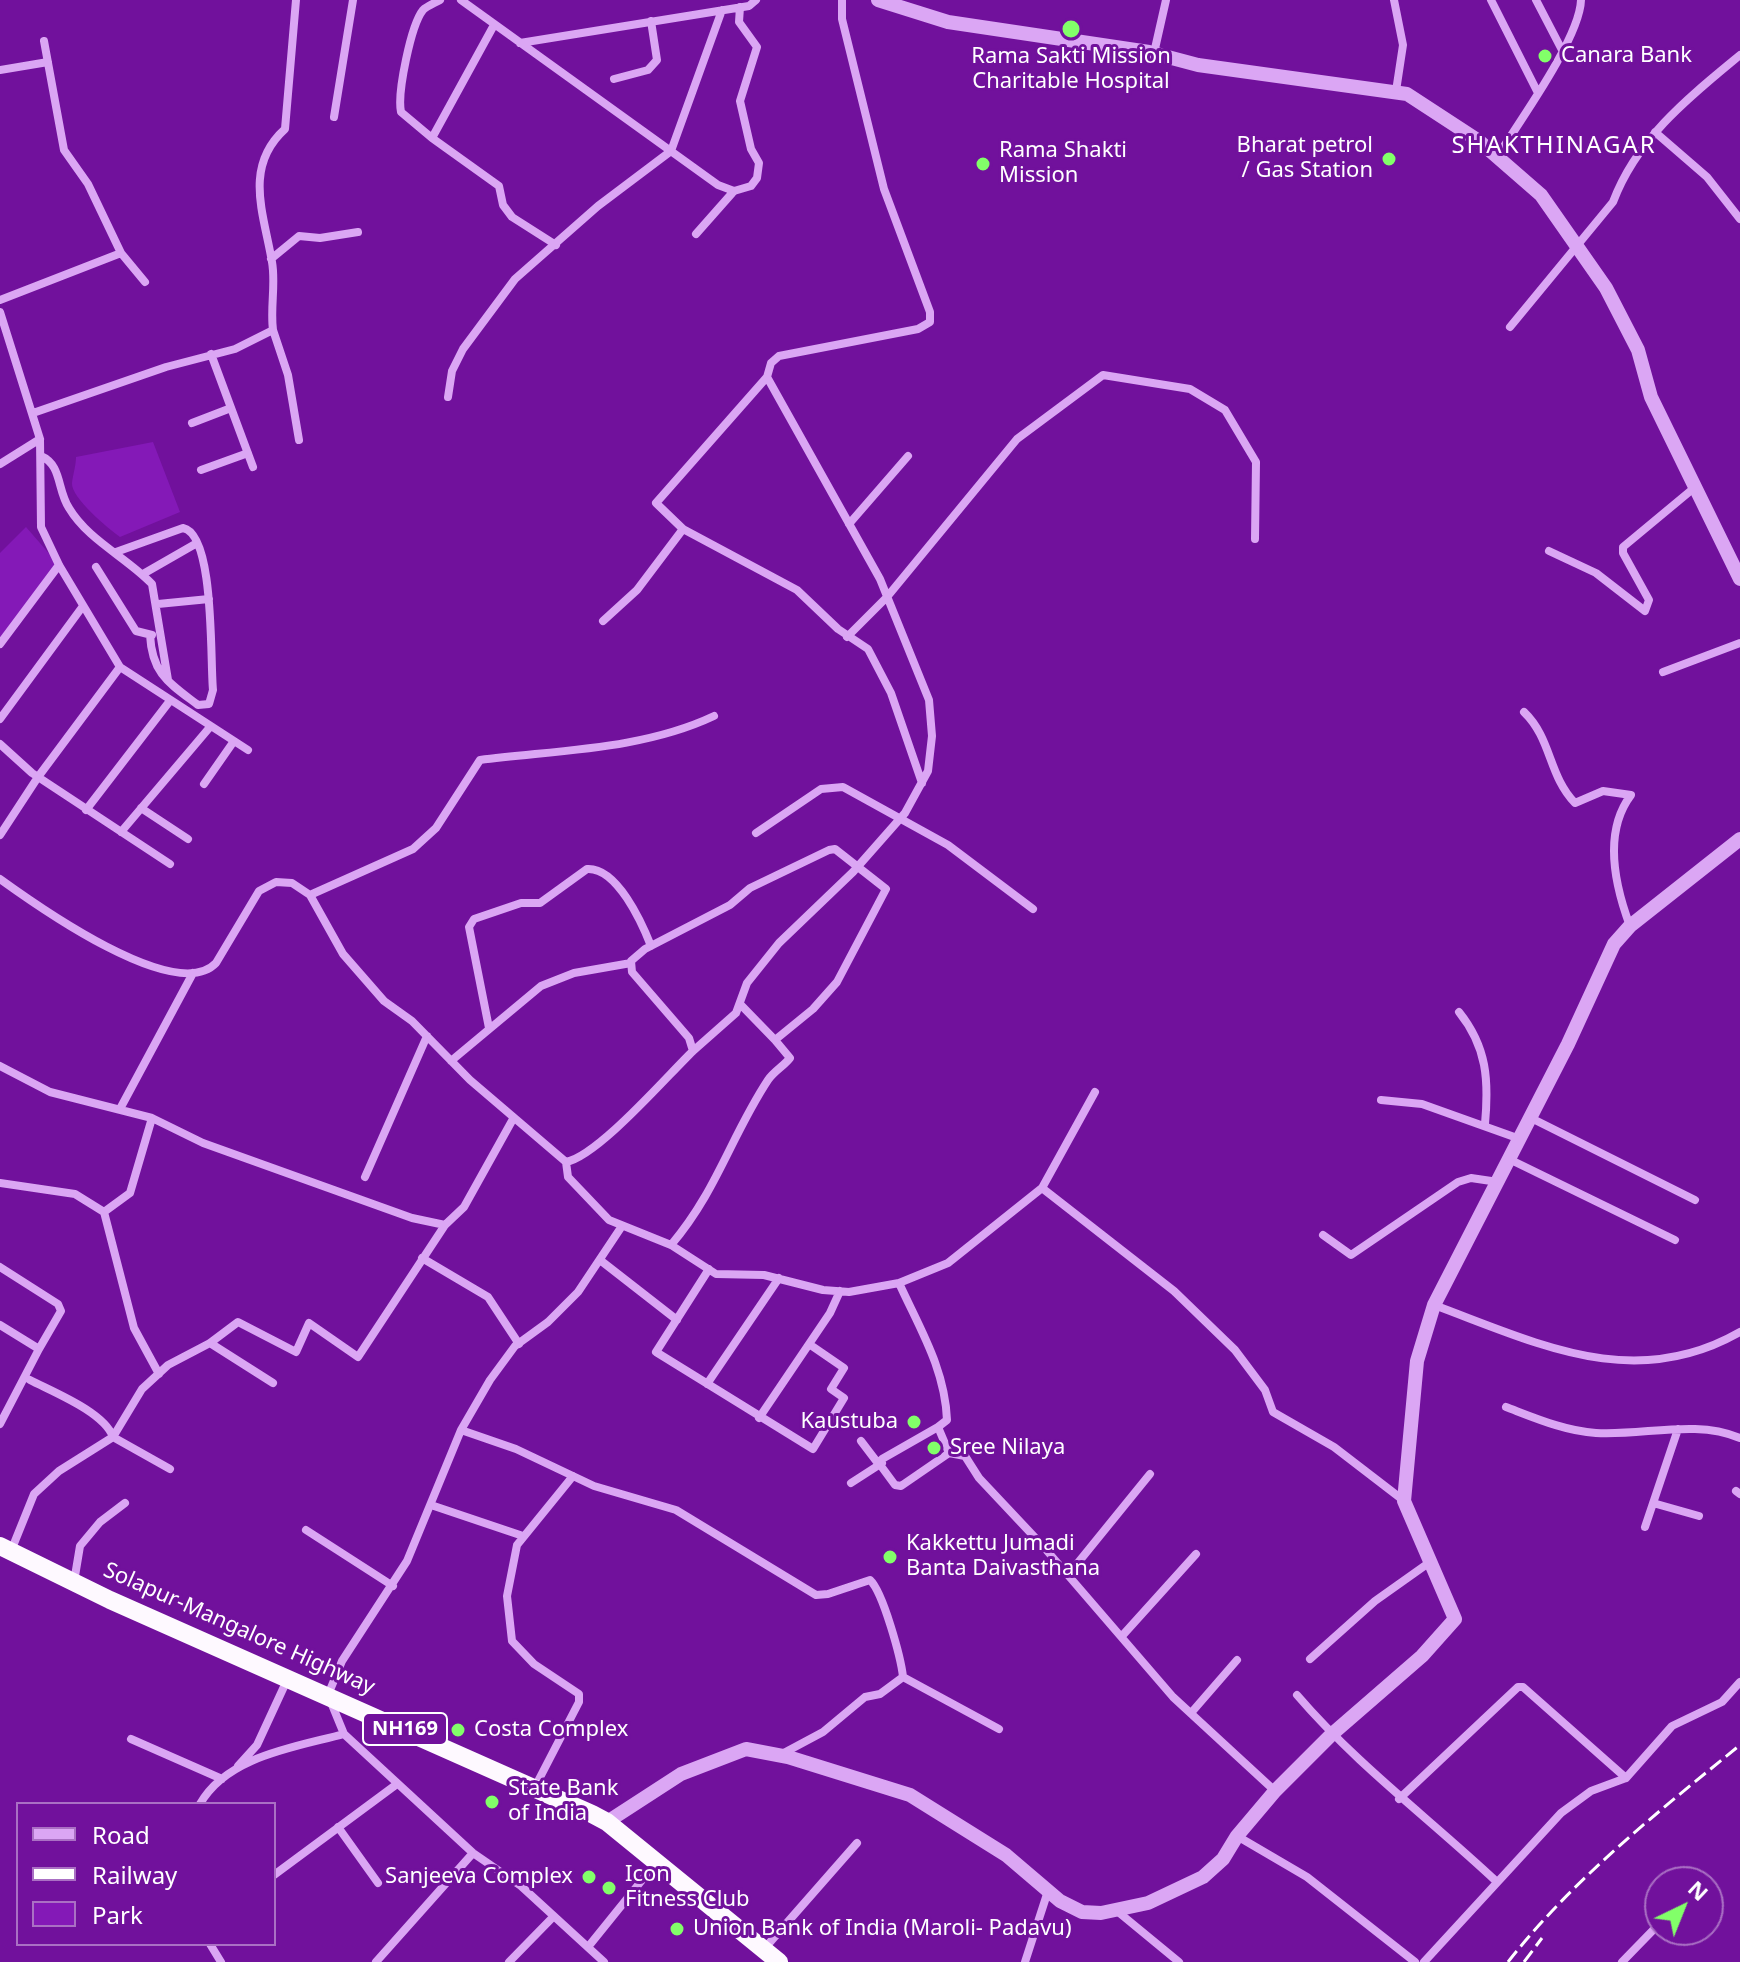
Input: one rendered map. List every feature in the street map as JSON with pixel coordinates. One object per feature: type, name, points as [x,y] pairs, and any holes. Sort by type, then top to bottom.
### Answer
[{"type":"highway","name":"Solapur-Mangalore Highway","points":[[6,1549],[607,1822],[779,1962]]},
{"type":"street","points":[[296,0],[285,129],[267,145],[261,174],[260,216],[271,259],[273,330],[288,375],[299,440]]},
{"type":"street","points":[[334,117],[353,0]]},
{"type":"street","points":[[440,0],[422,11],[405,61],[400,92],[401,112],[499,186],[503,205],[512,217],[556,245]]},
{"type":"street","points":[[461,0],[718,185],[734,191]]},
{"type":"street","points":[[520,43],[740,7],[756,0]]},
{"type":"street","points":[[842,0],[842,19],[884,189],[930,312],[930,322],[918,329],[779,356],[771,363],[767,377],[656,503],[683,529],[797,590],[847,637],[868,649],[891,693],[922,783]]},
{"type":"street","points":[[878,0],[948,22],[1154,53],[1198,65],[1407,94],[1497,157],[1541,195],[1606,288],[1638,350],[1651,397],[1740,579]]},
{"type":"street","points":[[1154,53],[1166,0]]},
{"type":"street","points":[[1394,0],[1403,45],[1396,91]]},
{"type":"street","points":[[1491,0],[1537,91]]},
{"type":"street","points":[[1536,0],[1562,50]]},
{"type":"street","points":[[1497,157],[1562,50],[1579,15],[1581,0]]},
{"type":"street","points":[[696,234],[734,191],[751,186],[759,163],[751,149],[740,101],[757,47],[739,22],[740,7]]},
{"type":"street","points":[[448,397],[452,371],[492,306],[529,266],[598,206],[671,151],[722,10]]},
{"type":"street","points":[[614,79],[648,70],[657,60],[651,21]]},
{"type":"street","points":[[432,138],[494,25]]},
{"type":"street","points":[[44,41],[64,150],[88,184],[121,253],[145,282]]},
{"type":"street","points":[[1510,327],[1613,202],[1622,178],[1655,132],[1684,101],[1740,55]]},
{"type":"street","points":[[0,70],[48,62]]},
{"type":"street","points":[[1655,132],[1707,177],[1724,204],[1740,219]]},
{"type":"street","points":[[271,259],[299,236],[320,238],[358,232]]},
{"type":"street","points":[[0,300],[121,253]]},
{"type":"street","points":[[0,312],[40,439],[41,527],[59,565],[120,667],[169,702],[248,750]]},
{"type":"street","points":[[33,413],[253,343],[273,330]]},
{"type":"street","points":[[0,348],[10,343]]},
{"type":"street","points":[[211,354],[253,467]]},
{"type":"street","points":[[847,637],[887,597],[1017,439],[1103,375],[1190,389],[1225,410],[1256,462],[1255,539]]},
{"type":"street","points":[[566,1162],[577,1159],[596,1146],[693,1051],[722,1028],[741,1005],[747,983],[779,943],[859,865],[899,820],[928,771],[932,736],[929,700],[887,597],[767,377]]},
{"type":"street","points":[[192,423],[231,408]]},
{"type":"street","points":[[0,464],[40,439]]},
{"type":"street","points":[[201,470],[248,453]]},
{"type":"street","points":[[41,456],[52,461],[58,482],[79,521],[152,584],[158,604],[168,680]]},
{"type":"street","points":[[849,524],[908,456]]},
{"type":"street","points":[[41,472],[58,482]]},
{"type":"street","points":[[1549,551],[1603,577],[1645,611],[1649,600],[1623,553],[1623,547],[1694,488]]},
{"type":"street","points":[[116,552],[183,528],[189,529],[197,543],[209,599],[212,698],[209,704],[198,705],[154,665],[150,635]]},
{"type":"street","points":[[603,621],[637,590],[683,529]]},
{"type":"street","points":[[143,574],[197,543]]},
{"type":"street","points":[[0,644],[59,565]]},
{"type":"street","points":[[96,567],[136,631],[160,635]]},
{"type":"street","points":[[158,604],[209,599]]},
{"type":"street","points":[[0,719],[83,606]]},
{"type":"street","points":[[1663,672],[1740,643]]},
{"type":"street","points":[[0,835],[38,777],[120,667]]},
{"type":"street","points":[[86,810],[169,702]]},
{"type":"street","points":[[1524,712],[1537,725],[1550,749],[1552,770],[1561,789],[1575,803],[1603,791],[1631,795],[1620,810],[1614,872],[1630,926]]},
{"type":"street","points":[[310,895],[413,849],[436,828],[480,760],[682,731],[714,716]]},
{"type":"street","points":[[121,832],[210,727]]},
{"type":"street","points":[[204,784],[234,741]]},
{"type":"street","points":[[0,744],[38,777],[170,864]]},
{"type":"street","points":[[756,833],[821,789],[843,787],[948,845],[1033,909]]},
{"type":"street","points":[[141,808],[188,839]]},
{"type":"street","points":[[607,1822],[681,1774],[734,1751],[746,1749],[780,1755],[910,1795],[1006,1855],[1048,1891],[1082,1912],[1116,1910],[1148,1903],[1203,1877],[1223,1859],[1237,1836],[1275,1791],[1331,1735],[1449,1629],[1455,1619],[1404,1501],[1417,1361],[1434,1305],[1511,1160],[1614,944],[1630,926],[1740,839]]},
{"type":"street","points":[[451,1061],[541,986],[574,973],[631,963],[651,946],[730,905],[750,888],[835,849],[886,889],[837,982],[813,1009],[775,1040]]},
{"type":"street","points":[[489,1028],[469,927],[474,919],[521,903],[540,903],[587,869],[594,869],[610,878],[638,913],[651,946]]},
{"type":"street","points":[[0,879],[63,923],[114,950],[156,968],[193,973],[209,971],[216,963],[259,891],[276,882],[292,883],[310,895],[343,954],[384,1001],[427,1036],[513,1119],[566,1162],[568,1177],[599,1212],[622,1226],[671,1245],[709,1269],[733,1277],[779,1278],[840,1291],[876,1290],[948,1263],[1042,1188],[1095,1092]]},
{"type":"street","points":[[631,963],[632,972],[689,1038],[693,1051]]},
{"type":"street","points":[[121,1107],[193,973]]},
{"type":"street","points":[[671,1245],[713,1189],[720,1166],[770,1076],[790,1058],[741,1005]]},
{"type":"street","points":[[1459,1012],[1474,1030],[1484,1055],[1488,1089],[1485,1124]]},
{"type":"street","points":[[365,1177],[427,1036]]},
{"type":"street","points":[[0,1066],[50,1092],[121,1107],[203,1143],[412,1218],[445,1225]]},
{"type":"street","points":[[1381,1100],[1422,1104],[1521,1139]]},
{"type":"street","points":[[104,1212],[130,1193],[152,1118]]},
{"type":"street","points":[[1531,1118],[1695,1200]]},
{"type":"street","points":[[6,1549],[34,1494],[59,1471],[113,1437],[142,1389],[159,1374],[238,1322],[296,1352],[309,1323],[358,1357],[445,1225],[464,1207],[513,1119]]},
{"type":"street","points":[[1511,1160],[1675,1240]]},
{"type":"street","points":[[1323,1235],[1351,1255],[1458,1182],[1471,1178],[1499,1183]]},
{"type":"street","points":[[0,1183],[75,1194],[104,1212],[134,1328],[159,1374]]},
{"type":"street","points":[[1042,1188],[1174,1291],[1235,1350],[1265,1390],[1273,1412],[1334,1447],[1404,1501]]},
{"type":"street","points":[[604,1962],[521,1886],[473,1853],[344,1734],[328,1695],[342,1661],[393,1586],[431,1505],[461,1430],[490,1380],[519,1344],[548,1322],[578,1292],[622,1226]]},
{"type":"street","points":[[422,1258],[488,1297],[519,1344]]},
{"type":"street","points":[[600,1260],[677,1320]]},
{"type":"street","points":[[0,1267],[60,1307],[59,1316],[0,1424]]},
{"type":"street","points":[[709,1269],[656,1352],[813,1449],[844,1398],[831,1389],[844,1368],[809,1344]]},
{"type":"street","points":[[707,1384],[779,1278]]},
{"type":"street","points":[[851,1483],[882,1459],[947,1420],[946,1392],[938,1364],[899,1283]]},
{"type":"street","points":[[759,1418],[840,1291]]},
{"type":"street","points":[[1434,1305],[1547,1347],[1606,1362],[1683,1356],[1740,1332]]},
{"type":"street","points":[[0,1325],[39,1349]]},
{"type":"street","points":[[210,1343],[273,1383]]},
{"type":"street","points":[[30,1380],[83,1407],[110,1430],[113,1437],[170,1469]]},
{"type":"street","points":[[1506,1407],[1552,1424],[1595,1433],[1678,1429],[1726,1432],[1740,1438]]},
{"type":"street","points":[[938,1427],[949,1453]]},
{"type":"street","points":[[1645,1527],[1678,1429]]},
{"type":"street","points":[[461,1430],[516,1449],[594,1486],[676,1510],[816,1595],[870,1580],[877,1586],[900,1651],[903,1677]]},
{"type":"street","points":[[861,1441],[895,1485],[901,1486],[949,1453],[965,1456],[979,1478],[1191,1713],[1275,1791]]},
{"type":"street","points":[[1068,1575],[1150,1474]]},
{"type":"street","points":[[535,1788],[579,1702],[579,1694],[534,1664],[512,1641],[507,1596],[517,1545],[573,1476]]},
{"type":"street","points":[[74,1582],[79,1570],[80,1546],[100,1522],[125,1503]]},
{"type":"street","points":[[1653,1503],[1699,1516]]},
{"type":"street","points":[[431,1505],[523,1536]]},
{"type":"street","points":[[306,1530],[393,1586]]},
{"type":"street","points":[[1122,1636],[1196,1554]]},
{"type":"street","points":[[1310,1659],[1375,1601],[1430,1562]]},
{"type":"street","points":[[1191,1713],[1237,1660]]},
{"type":"street","points":[[201,1802],[207,1791],[235,1769],[257,1745],[288,1677]]},
{"type":"street","points":[[903,1677],[999,1729]]},
{"type":"street","points":[[780,1755],[823,1732],[865,1697],[880,1694],[903,1677]]},
{"type":"street","points":[[1424,1962],[1561,1813],[1591,1791],[1626,1778],[1672,1726],[1722,1702],[1740,1682]]},
{"type":"street","points":[[1399,1799],[1518,1687],[1523,1687],[1626,1778]]},
{"type":"street","points":[[1297,1695],[1331,1735],[1399,1799],[1497,1882]]},
{"type":"street","points":[[235,1769],[270,1754],[344,1734]]},
{"type":"street","points":[[131,1739],[222,1779]]},
{"type":"street","points":[[276,1874],[397,1784]]},
{"type":"street","points":[[338,1827],[378,1883]]},
{"type":"street","points":[[1237,1836],[1307,1877],[1415,1962]]},
{"type":"street","points":[[763,1949],[857,1843]]},
{"type":"street","points":[[380,1961],[473,1853]]},
{"type":"street","points":[[588,1947],[656,1862]]},
{"type":"street","points":[[1025,1962],[1048,1891]]},
{"type":"street","points":[[1116,1910],[1179,1962]]},
{"type":"street","points":[[509,1962],[554,1916]]},
{"type":"street","points":[[1622,1962],[1644,1939]]},
{"type":"green space","points":[[153,442],[180,512],[120,537],[91,512],[73,489],[76,457]]},
{"type":"green space","points":[[26,527],[59,565],[0,642],[0,553]]},
{"type":"railway","points":[[1508,1962],[1589,1874],[1740,1745]]},
{"type":"railway","points":[[1524,1962],[1542,1938]]},
{"type":"place","name":"Rama Sakti Mission Charitable Hospital","points":[[1071,29]]},
{"type":"place","name":"Canara Bank","points":[[1545,56]]},
{"type":"place","name":"Bharat petrol / Gas Station","points":[[1389,159]]},
{"type":"place","name":"Rama Shakti Mission","points":[[983,164]]},
{"type":"place","name":"Kaustuba","points":[[914,1422]]},
{"type":"place","name":"Sree Nilaya","points":[[934,1448]]},
{"type":"place","name":"Kakkettu Jumadi Banta Daivasthana","points":[[890,1557]]},
{"type":"place","name":"Costa Complex","points":[[458,1730]]},
{"type":"place","name":"State Bank of India","points":[[492,1802]]},
{"type":"place","name":"Sanjeeva Complex","points":[[589,1877]]},
{"type":"place","name":"Icon Fitness Club","points":[[609,1888]]},
{"type":"place","name":"Union Bank of India (Maroli- Padavu)","points":[[677,1929]]},
{"type":"district","name":"SHAKTHINAGAR","points":[[1554,146]]}]
